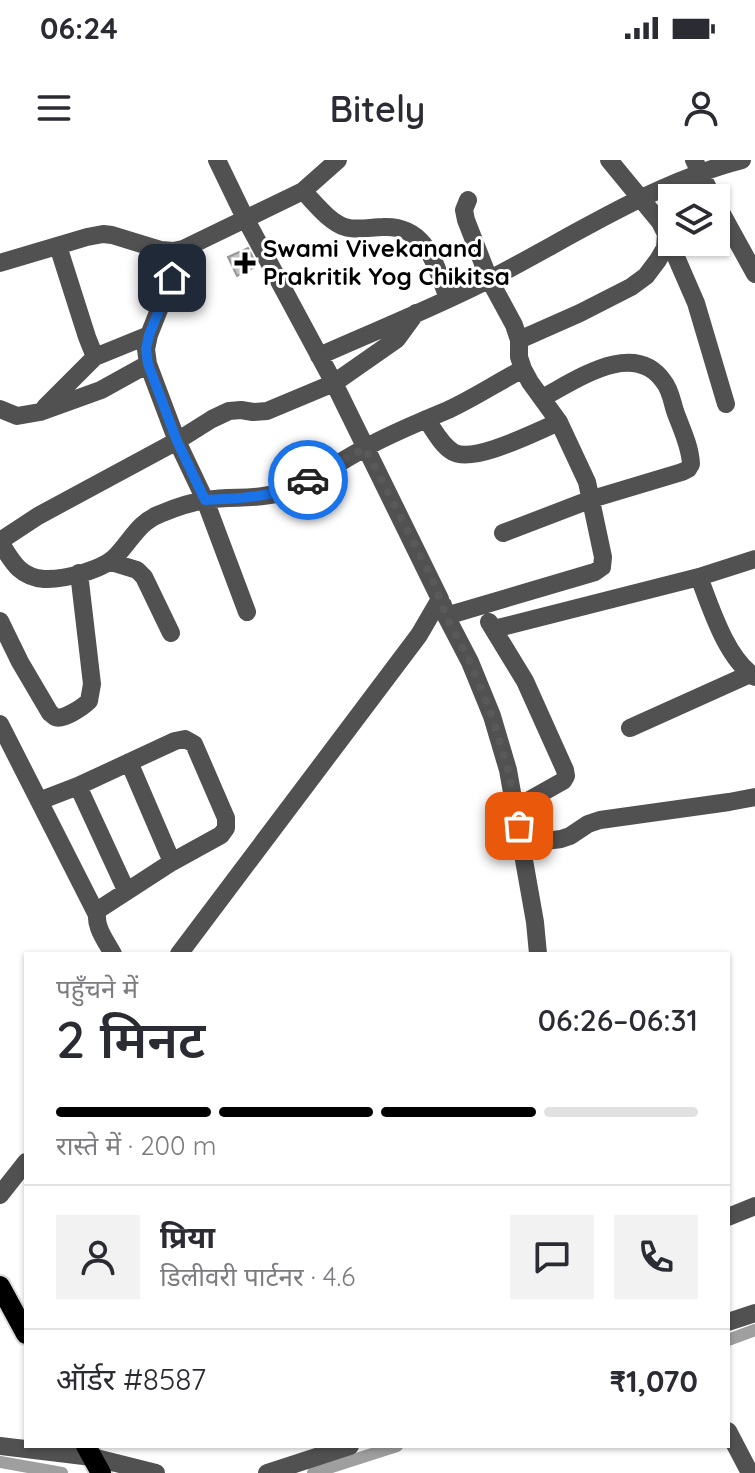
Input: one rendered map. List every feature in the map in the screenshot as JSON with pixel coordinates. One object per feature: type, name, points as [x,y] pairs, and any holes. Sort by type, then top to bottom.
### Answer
[{"type":"main road","points":[[0,1286],[24,1330]]},
{"type":"street","points":[[217,160],[334,383],[470,662],[492,716],[508,770],[538,952]]},
{"type":"street","points":[[0,263],[103,234],[161,250],[183,249],[303,191],[338,160]]},
{"type":"street","points":[[609,160],[658,220]]},
{"type":"street","points":[[319,356],[489,279],[697,166],[742,160]]},
{"type":"street","points":[[697,166],[707,184]]},
{"type":"street","points":[[303,191],[334,221],[346,228],[396,227],[409,231],[429,251],[448,298]]},
{"type":"street","points":[[181,952],[443,607],[478,606],[595,572],[602,567],[603,557],[592,499],[582,469],[559,422],[523,369],[514,325],[489,279],[466,220],[464,210],[468,200]]},
{"type":"street","points":[[730,228],[755,274]]},
{"type":"street","points":[[58,246],[95,357]]},
{"type":"street","points":[[183,249],[149,335],[146,349],[148,364],[177,441],[205,500],[247,612]]},
{"type":"street","points":[[519,340],[580,313],[639,281],[660,256]]},
{"type":"street","points":[[676,256],[696,303],[726,404]]},
{"type":"street","points":[[416,313],[397,339],[334,383],[267,411],[229,411],[212,419],[38,516],[0,542],[18,570],[29,577],[46,579],[100,567],[111,562],[134,531],[158,514],[205,500],[257,497],[280,492],[450,409],[523,369]]},
{"type":"street","points":[[40,412],[95,357],[149,335]]},
{"type":"street","points":[[503,533],[592,499],[688,469],[691,464],[665,383],[646,367],[620,362],[605,366],[542,398]]},
{"type":"street","points":[[0,409],[17,416],[40,412],[113,385],[148,364]]},
{"type":"street","points":[[426,419],[444,445],[455,454],[469,456],[484,453],[559,422]]},
{"type":"street","points":[[494,629],[699,577],[755,559]]},
{"type":"street","points":[[111,562],[137,570],[144,577],[171,633]]},
{"type":"street","points":[[0,621],[50,713],[61,718],[85,705],[89,701],[92,684],[79,573]]},
{"type":"street","points":[[630,728],[752,676],[740,663],[717,624],[699,577]]},
{"type":"street","points":[[478,606],[525,681],[566,776],[563,781],[515,808]]},
{"type":"street","points":[[0,724],[96,913],[97,925],[112,952]]},
{"type":"street","points":[[39,801],[175,741],[185,739],[194,744],[226,818],[226,828],[221,835],[126,890],[96,913]]},
{"type":"street","points":[[129,762],[172,862]]},
{"type":"street","points":[[78,786],[126,890]]},
{"type":"street","points":[[522,844],[561,839],[600,820],[755,797]]},
{"type":"street","points":[[0,1195],[24,1165]]},
{"type":"street","points":[[730,1216],[755,1206]]},
{"type":"street","points":[[730,1321],[755,1313]]},
{"type":"street","points":[[730,1435],[750,1473]]},
{"type":"street","points":[[0,1446],[156,1473]]},
{"type":"street","points":[[267,1473],[330,1449]]},
{"type":"building","points":[[248,248],[257,266],[237,276],[228,257]]},
{"type":"waterway","points":[[730,1339],[755,1330]]},
{"type":"waterway","points":[[313,1473],[391,1448]]},
{"type":"waterway","points":[[0,1462],[62,1473]]},
{"type":"way so far","points":[[308,480],[365,448],[432,578],[492,716],[508,770],[519,826]]},
{"type":"place","name":"Swami Vivekanand Prakritik Yog Chikitsa","points":[[245,263]]},
{"type":"route","points":[[172,278],[149,335],[146,349],[148,364],[177,441],[205,500],[257,497],[280,492],[308,480]]}]
